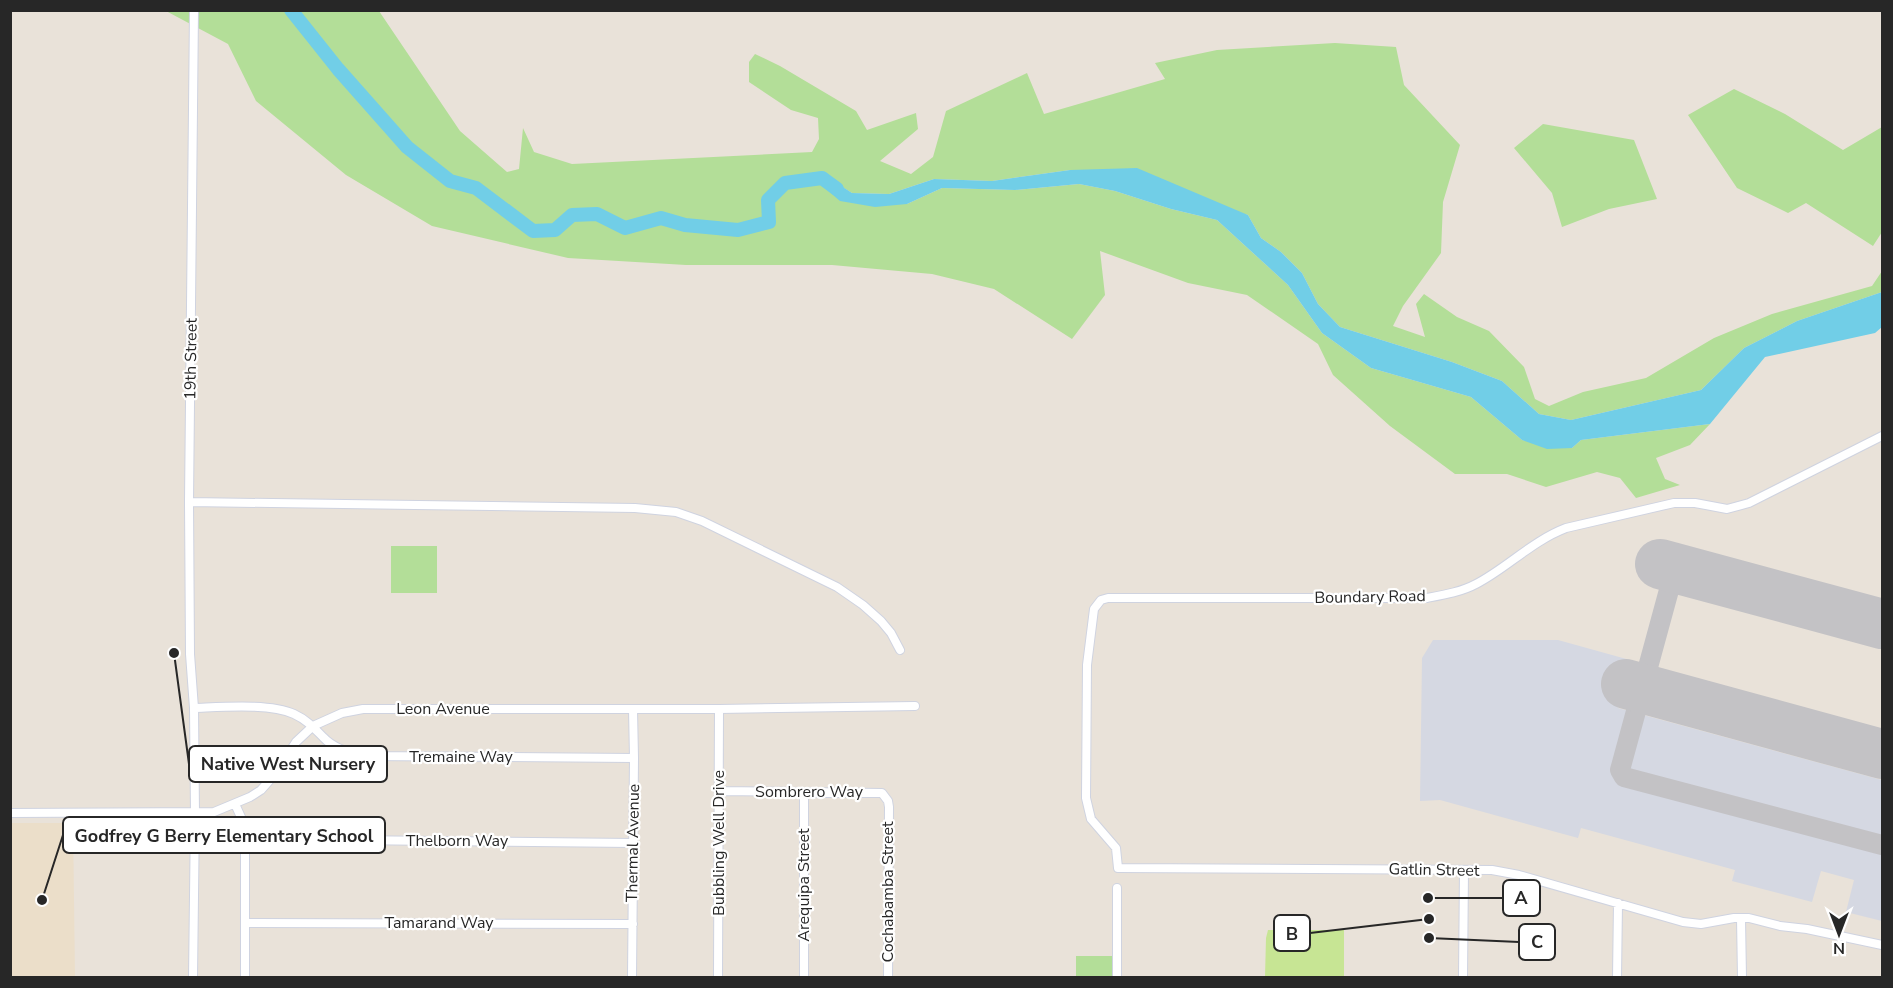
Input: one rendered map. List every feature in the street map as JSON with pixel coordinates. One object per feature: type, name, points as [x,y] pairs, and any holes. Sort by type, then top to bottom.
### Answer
[{"type":"street","name":"19th Street","points":[[193,978],[195,814],[194,708],[190,654],[189,502],[194,10]]},
{"type":"street","name":"Boundary Road","points":[[1118,868],[1116,848],[1096,825],[1089,813],[1086,798],[1083,749],[1087,665],[1094,609],[1101,600],[1108,598],[1427,598],[1452,593],[1476,584],[1550,534],[1558,531],[1594,520],[1674,503],[1736,508],[1882,436]]},
{"type":"street","points":[[189,502],[634,508],[676,512],[702,521],[837,586],[881,621],[900,650]]},
{"type":"street","name":"Leon Avenue","points":[[10,813],[195,814],[214,812],[261,790],[276,773],[292,747],[313,726],[342,713],[363,709],[719,709],[915,706]]},
{"type":"street","name":"Tremaine Way","points":[[194,708],[272,708],[293,714],[313,726],[340,750],[364,756],[634,758]]},
{"type":"street","name":"Thermal Avenue","points":[[632,978],[633,709]]},
{"type":"street","name":"Bubbling Well Drive","points":[[718,978],[719,709]]},
{"type":"street","name":"Sombrero Way","points":[[719,791],[877,792],[882,793],[889,807]]},
{"type":"street","name":"Arequipa Street","points":[[804,792],[804,978]]},
{"type":"street","points":[[235,804],[245,826],[245,978]]},
{"type":"street","name":"Cochabamba Street","points":[[888,978],[889,807]]},
{"type":"street","name":"Thelborn Way","points":[[245,839],[633,843]]},
{"type":"street","name":"Gatlin Street","points":[[1118,868],[1492,870],[1519,874],[1691,924],[1741,918],[1882,945]]},
{"type":"street","points":[[1463,978],[1464,870]]},
{"type":"street","points":[[1117,888],[1117,978]]},
{"type":"street","points":[[1617,978],[1618,903]]},
{"type":"street","points":[[1741,918],[1742,978]]},
{"type":"street","name":"Tamarand Way","points":[[246,923],[633,924]]},
{"type":"shaded area","points":[[1433,640],[1558,640],[1630,660],[1618,708],[1882,780],[1882,921],[1846,912],[1854,880],[1821,871],[1812,902],[1732,881],[1735,870],[1581,828],[1578,838],[1440,800],[1420,801],[1422,658]]},
{"type":"shaded area","points":[[11,823],[73,823],[75,977],[11,977]]},
{"type":"green space","points":[[166,11],[379,11],[460,131],[507,172],[519,169],[523,128],[534,152],[572,164],[812,152],[819,139],[818,118],[791,110],[749,82],[749,62],[755,54],[780,66],[856,111],[867,130],[916,113],[918,129],[880,161],[911,174],[933,157],[946,111],[1027,73],[1044,114],[1165,79],[1155,63],[1217,50],[1335,43],[1396,47],[1404,85],[1460,145],[1443,202],[1441,253],[1403,306],[1393,326],[1425,337],[1416,304],[1424,294],[1457,317],[1489,331],[1524,367],[1535,399],[1549,406],[1583,392],[1646,378],[1714,338],[1772,314],[1872,286],[1882,271],[1882,292],[1797,321],[1744,348],[1701,390],[1571,420],[1539,414],[1502,381],[1452,362],[1340,327],[1318,304],[1302,273],[1281,252],[1261,238],[1248,215],[1070,170],[992,181],[934,179],[889,194],[852,193],[823,175],[826,189],[907,204],[942,188],[1015,190],[1079,184],[1115,191],[1171,209],[1217,220],[1288,285],[1322,333],[1371,368],[1471,397],[1522,440],[1572,448],[1581,440],[1710,424],[1690,445],[1656,458],[1665,479],[1680,485],[1636,498],[1620,478],[1597,472],[1546,487],[1507,474],[1455,474],[1390,426],[1333,375],[1318,344],[1247,295],[1188,283],[1100,251],[1105,295],[1072,339],[994,289],[932,274],[832,265],[686,265],[568,258],[432,226],[346,175],[256,101],[228,44]]},
{"type":"green space","points":[[1734,89],[1785,114],[1843,150],[1882,127],[1882,232],[1873,246],[1806,203],[1788,213],[1737,188],[1688,115]]},
{"type":"green space","points":[[1543,124],[1634,140],[1657,199],[1609,209],[1562,227],[1552,193],[1514,148]]},
{"type":"green space","points":[[391,546],[437,546],[437,593],[391,593]]},
{"type":"green space","points":[[1268,930],[1344,930],[1344,977],[1265,977]]},
{"type":"green space","points":[[1076,956],[1114,956],[1114,977],[1076,978]]},
{"type":"water","points":[[1137,168],[1248,215],[1261,238],[1281,252],[1302,273],[1318,304],[1340,327],[1452,362],[1502,381],[1539,414],[1571,420],[1701,390],[1744,348],[1797,321],[1882,292],[1882,327],[1875,333],[1765,357],[1710,424],[1581,440],[1572,448],[1547,449],[1522,440],[1471,397],[1371,368],[1322,333],[1288,285],[1217,220],[1171,209],[1115,191],[1079,184],[1015,190],[942,188],[907,204],[875,207],[840,201],[826,189],[823,174],[852,193],[889,194],[934,179],[992,181],[1070,170]]},
{"type":"waterway","points":[[291,10],[338,69],[407,147],[450,181],[476,188],[533,231],[555,230],[572,215],[597,214],[625,228],[661,218],[685,225],[738,230],[769,222],[768,200],[785,183],[822,178],[837,189]]},
{"type":"taxiway","points":[[1675,568],[1620,770],[1624,777],[1882,845]]},
{"type":"runway","points":[[1660,564],[1882,624]]},
{"type":"runway","points":[[1626,684],[1882,754]]},
{"type":"place","name":"Native West Nursery","points":[[174,653]]},
{"type":"place","name":"A","points":[[1428,898]]},
{"type":"place","name":"Godfrey G Berry Elementary School","points":[[42,900]]},
{"type":"place","name":"B","points":[[1429,919]]},
{"type":"place","name":"C","points":[[1429,938]]}]
